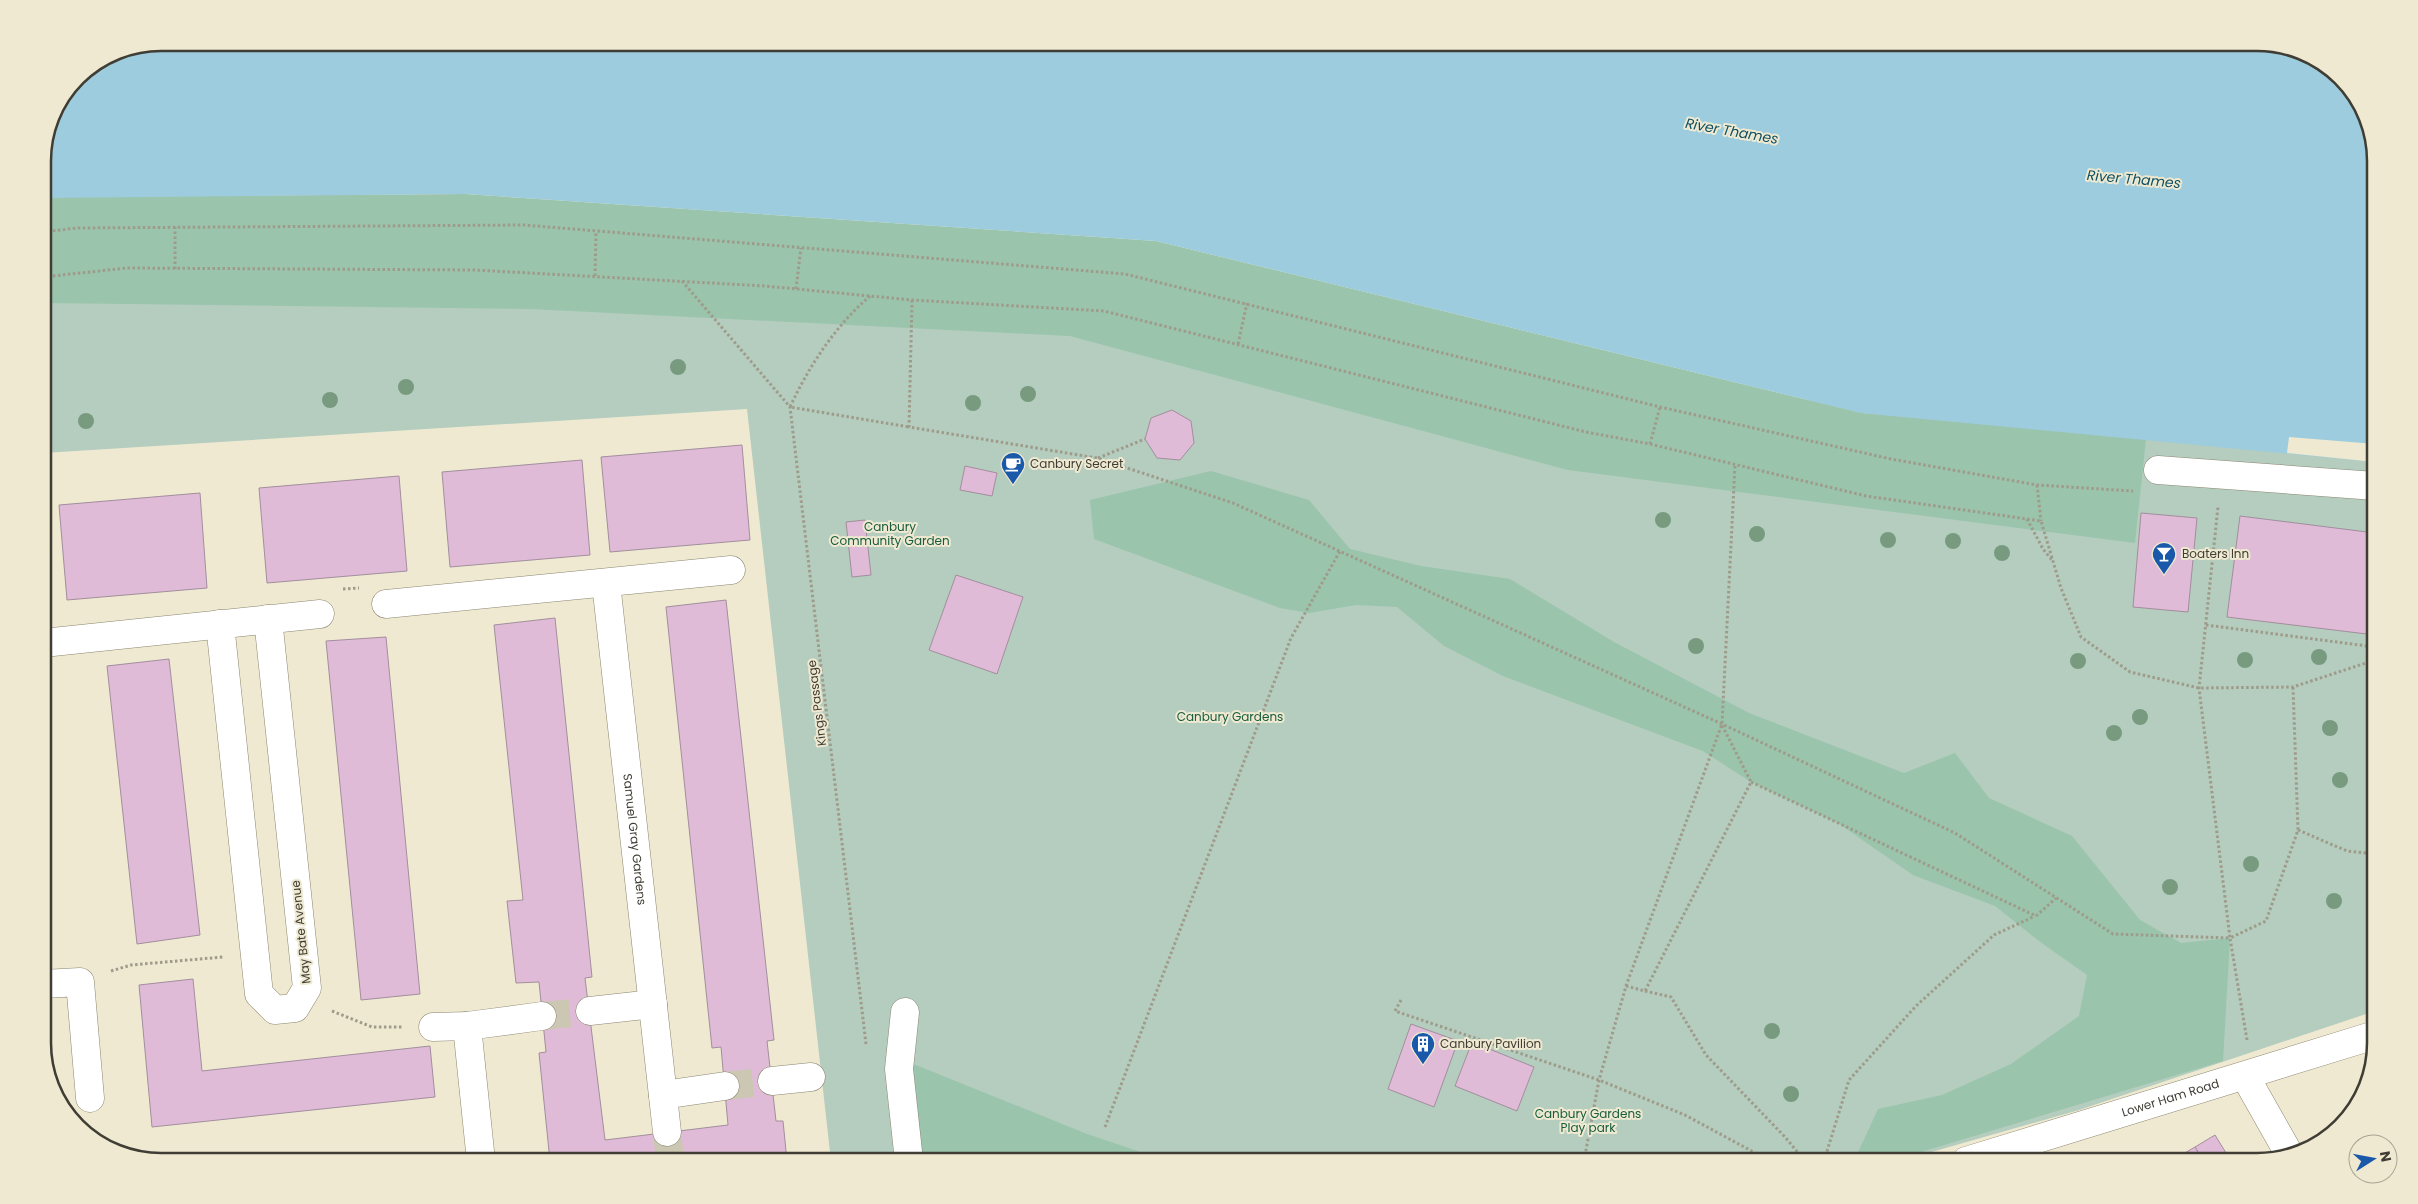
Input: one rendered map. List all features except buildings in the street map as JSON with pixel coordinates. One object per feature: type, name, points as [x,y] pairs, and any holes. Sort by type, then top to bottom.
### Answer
[{"type":"street","points":[[2158,470],[2367,485]]},
{"type":"street","points":[[386,604],[731,570]]},
{"type":"street","name":"Samuel Gray Gardens","points":[[606,583],[667,1132]]},
{"type":"street","points":[[51,642],[320,614]]},
{"type":"street","name":"May Bate Avenue","points":[[220,624],[259,994],[275,1010],[295,1008],[307,988],[268,619]]},
{"type":"street","points":[[51,984],[80,982],[90,1098]]},
{"type":"street","points":[[590,1011],[653,1004]]},
{"type":"street","points":[[905,1012],[899,1069],[908,1153]]},
{"type":"street","points":[[433,1027],[467,1026],[542,1016]]},
{"type":"street","points":[[467,1026],[480,1153]]},
{"type":"street","name":"Lower Ham Road","points":[[1995,1153],[2367,1037]]},
{"type":"street","points":[[2250,1074],[2286,1149]]},
{"type":"street","points":[[772,1081],[811,1077]]},
{"type":"street","points":[[663,1095],[725,1086]]},
{"type":"path","points":[[51,231],[77,228],[524,225],[1125,274],[1660,407],[1891,459],[2037,485],[2142,492]]},
{"type":"path","points":[[175,228],[175,268]]},
{"type":"path","points":[[595,276],[596,231]]},
{"type":"path","points":[[796,289],[801,248]]},
{"type":"path","points":[[51,277],[127,268],[475,270],[682,281],[912,300],[1104,311],[1586,432],[1650,444],[1866,496],[2041,521]]},
{"type":"path","points":[[682,281],[790,407],[1097,458],[1233,503],[1722,724],[1955,834],[2113,934],[2230,938],[2266,921],[2298,830],[2293,687]]},
{"type":"path","points":[[790,407],[801,383],[849,314],[871,296]]},
{"type":"path","points":[[909,427],[912,300]]},
{"type":"path","points":[[1238,344],[1247,303]]},
{"type":"path","name":"Kings Passage","points":[[790,407],[867,1054]]},
{"type":"path","points":[[1650,444],[1660,407]]},
{"type":"path","points":[[1097,458],[1145,439]]},
{"type":"path","points":[[1586,1153],[1599,1080],[1626,986],[1722,724],[1735,464]]},
{"type":"path","points":[[2037,485],[2041,521],[2061,588],[2081,637],[2130,672],[2198,688],[2293,687],[2367,663]]},
{"type":"path","points":[[2218,509],[2198,688],[2230,938],[2249,1052],[2250,1074]]},
{"type":"path","points":[[2026,518],[2043,549],[2054,563]]},
{"type":"path","points":[[1105,1127],[1291,638],[1340,551]]},
{"type":"path","points":[[320,614],[331,590],[377,586],[386,604]]},
{"type":"path","points":[[2206,625],[2367,646]]},
{"type":"path","points":[[1722,724],[1751,782],[2036,916]]},
{"type":"path","points":[[1644,991],[1751,782]]},
{"type":"path","points":[[2298,830],[2346,851],[2367,853]]},
{"type":"path","points":[[1827,1153],[1849,1080],[1916,1006],[1994,935],[2036,916],[2056,898]]},
{"type":"path","points":[[80,982],[131,964],[255,954]]},
{"type":"path","points":[[1626,986],[1671,997],[1706,1055],[1785,1136],[1798,1153]]},
{"type":"path","points":[[301,998],[372,1027],[433,1027]]},
{"type":"path","points":[[1401,1000],[1396,1011],[1599,1080],[1685,1115],[1754,1153]]},
{"type":"green space","points":[[465,194],[1156,241],[1861,413],[2146,439],[2135,543],[1568,470],[1070,336],[532,309],[51,303],[51,198]]},
{"type":"green space","name":"Canbury Gardens","points":[[61,197],[2146,439],[2367,461],[2367,1014],[2079,1110],[1928,1153],[830,1153],[747,409],[51,452],[51,198]]},
{"type":"green space","points":[[1211,471],[1309,500],[1350,549],[1421,566],[1510,579],[1614,642],[1749,713],[1904,773],[1955,753],[1989,798],[2072,836],[2140,920],[2181,943],[2230,938],[2223,1061],[1918,1153],[1858,1153],[1878,1109],[1942,1095],[2011,1064],[2079,1016],[2087,975],[2039,941],[1995,906],[1913,875],[1838,823],[1751,782],[1703,751],[1503,676],[1444,646],[1397,607],[1356,605],[1309,613],[1280,608],[1094,539],[1090,500]]},
{"type":"green space","points":[[906,1061],[1087,1134],[1143,1153],[912,1153]]},
{"type":"water","name":"River Thames","points":[[154,51],[2271,52],[2292,57],[2305,63],[2329,79],[2348,100],[2361,126],[2365,140],[2367,154],[2367,461],[1861,413],[1156,241],[465,194],[51,198],[51,154],[55,133],[63,113],[70,100],[94,74],[126,57]]},
{"type":"pier","points":[[2289,437],[2367,443],[2367,461],[2287,453]]},
{"type":"tunnel","points":[[542,1016],[590,1011]]},
{"type":"tunnel","points":[[725,1086],[772,1081]]},
{"type":"tunnel","points":[[667,1132],[669,1153]]},
{"type":"place","name":"Canbury Secret","points":[[1013,485]]},
{"type":"place","name":"Boaters Inn","points":[[2164,575]]},
{"type":"place","name":"Canbury Pavilion","points":[[1423,1065]]},
{"type":"park label","name":"Canbury Community Garden","points":[[890,534]]},
{"type":"park label","name":"Canbury Gardens Play park","points":[[1588,1121]]}]
